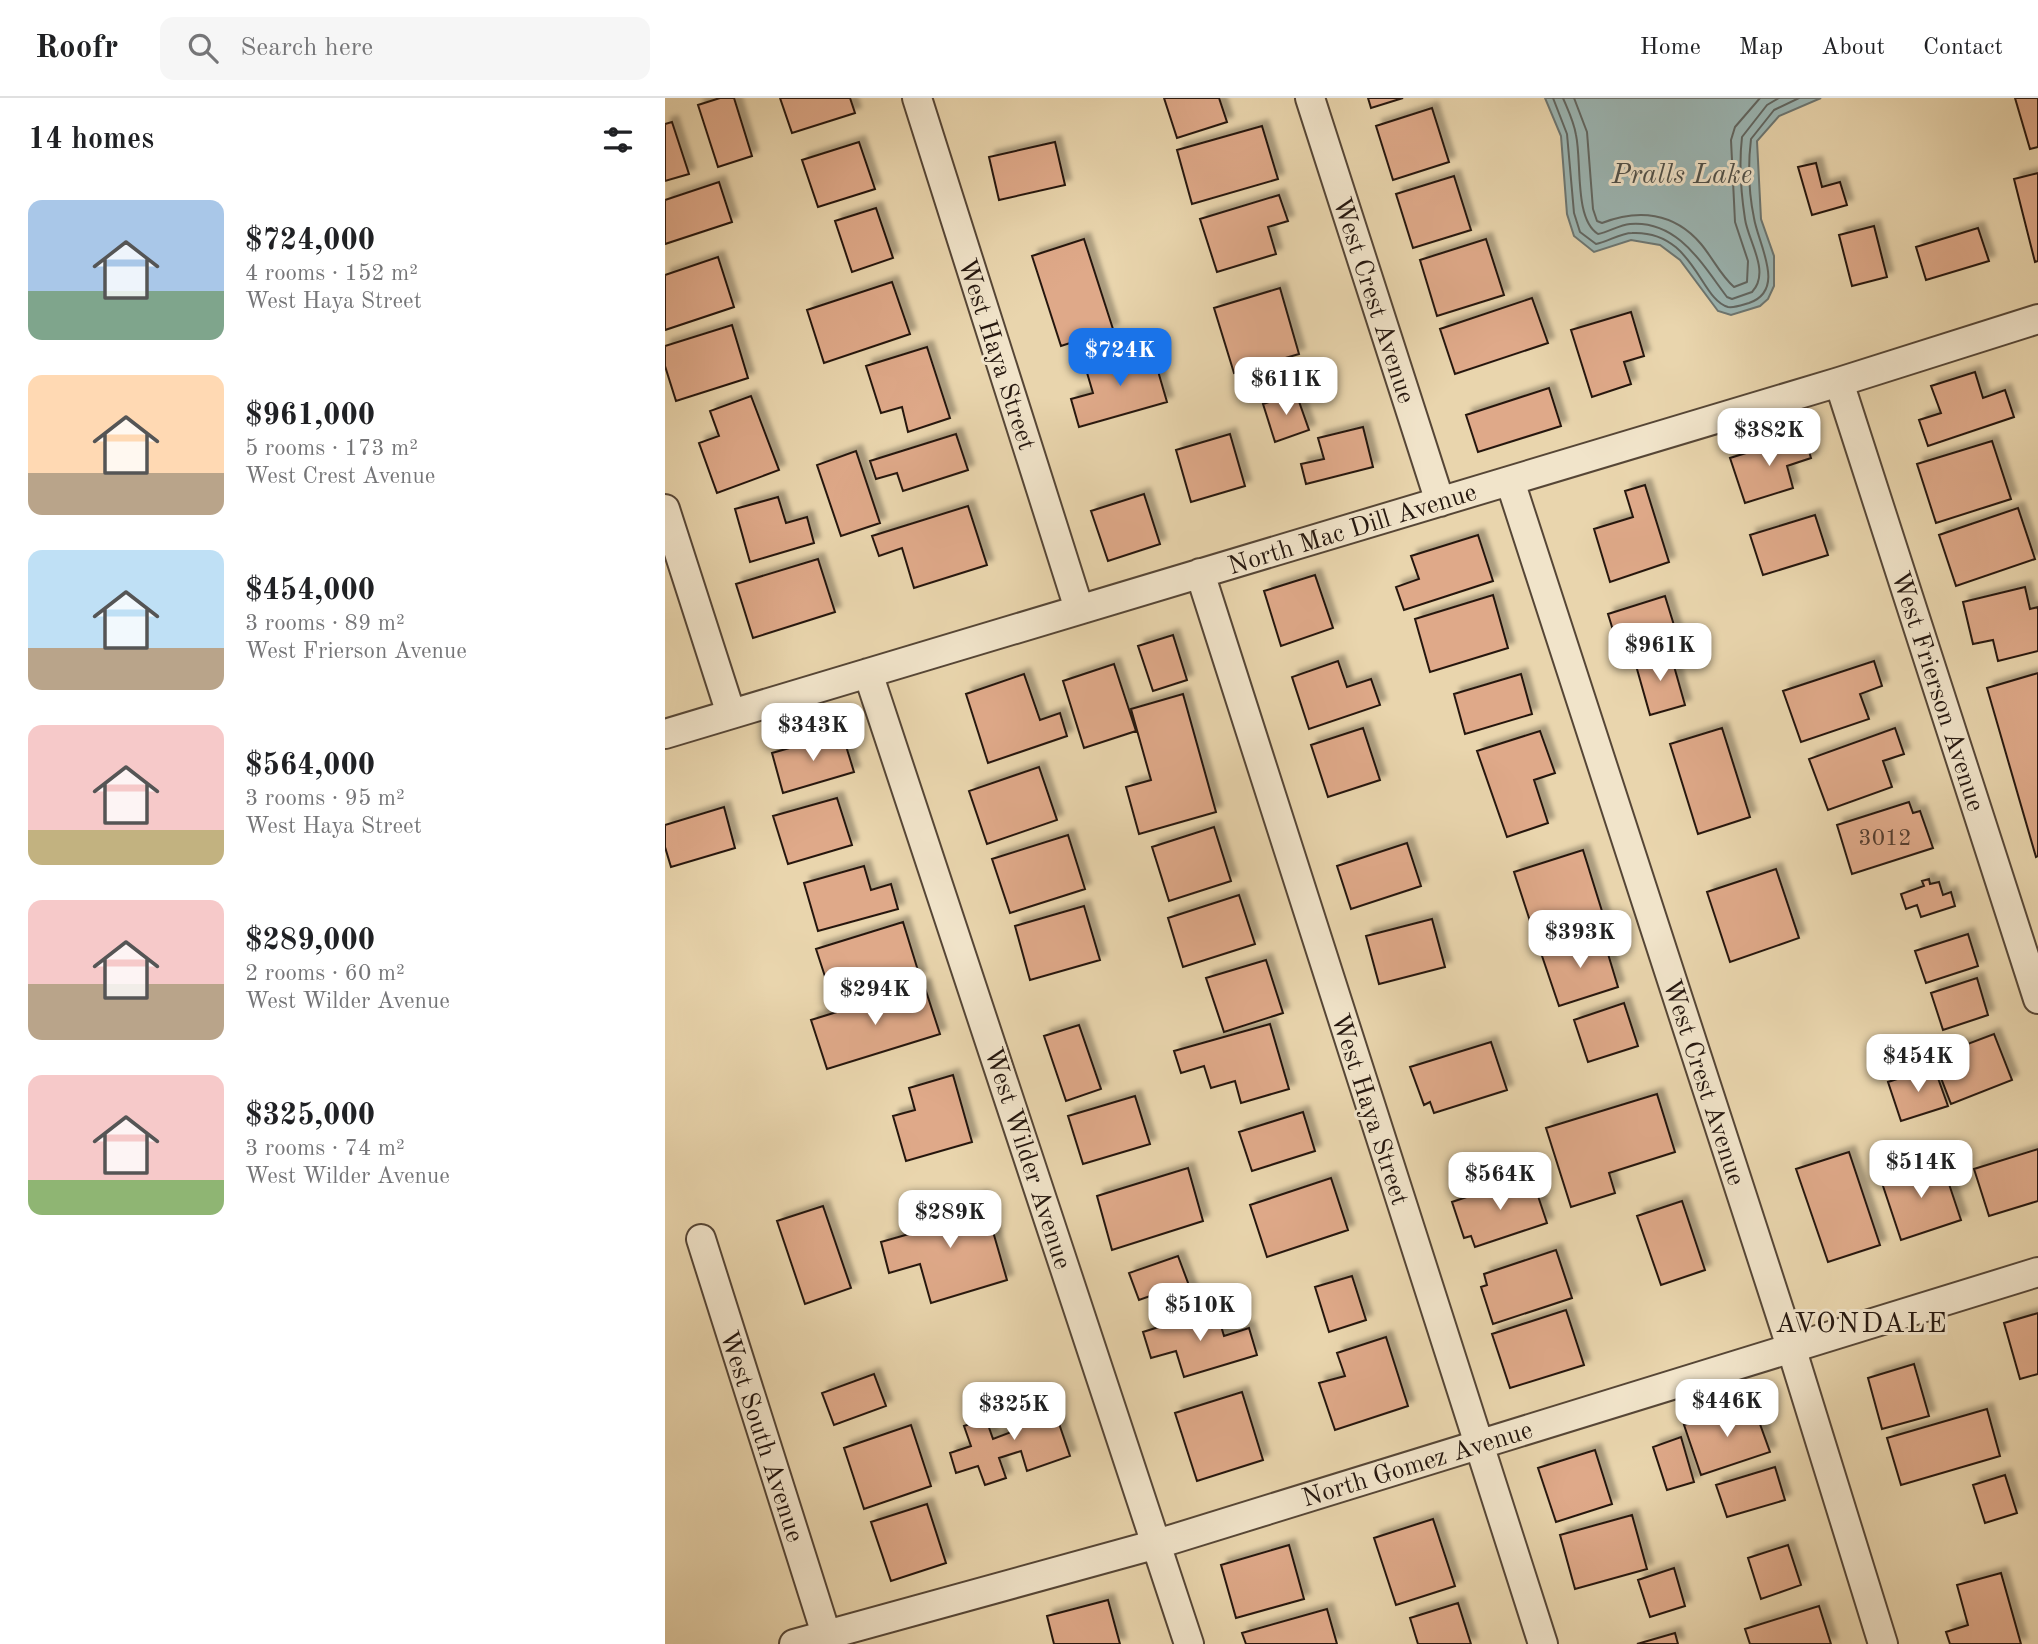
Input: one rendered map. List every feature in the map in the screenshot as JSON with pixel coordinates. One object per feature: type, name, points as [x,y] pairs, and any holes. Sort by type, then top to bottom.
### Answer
[{"type":"street","name":"West Haya Street","points":[[917,98],[1079,609]]},
{"type":"street","name":"West Crest Avenue","points":[[1310,98],[1440,502]]},
{"type":"street","name":"North Mac Dill Avenue","points":[[665,734],[1839,382],[2038,318]]},
{"type":"street","name":"West Frierson Avenue","points":[[1839,382],[2038,999]]},
{"type":"street","name":"West Crest Avenue","points":[[1510,481],[1791,1347],[1883,1644]]},
{"type":"street","points":[[665,509],[731,714]]},
{"type":"street","name":"West Haya Street","points":[[1200,573],[1543,1644]]},
{"type":"street","name":"West Wilder Avenue","points":[[869,673],[1189,1644]]},
{"type":"street","name":"West South Avenue","points":[[701,1239],[826,1634]]},
{"type":"street","name":"North Gomez Avenue","points":[[794,1644],[1157,1544],[2038,1272]]},
{"type":"water","name":"Pralls Lake","points":[[1545,98],[1821,98],[1779,116],[1757,141],[1761,219],[1774,256],[1774,286],[1768,299],[1760,306],[1731,315],[1718,311],[1680,260],[1660,245],[1631,240],[1594,252],[1574,236],[1567,214],[1561,136]]},
{"type":"building","points":[[720,98],[734,98],[752,156],[718,167],[698,105]]},
{"type":"building","points":[[780,98],[850,98],[855,113],[792,133]]},
{"type":"building","points":[[1164,98],[1219,98],[1227,122],[1177,138]]},
{"type":"building","points":[[1368,98],[1403,98],[1371,108]]},
{"type":"building","points":[[2015,98],[2038,98],[2038,147],[2030,149]]},
{"type":"building","points":[[1432,108],[1449,162],[1393,180],[1376,126]]},
{"type":"building","points":[[672,122],[689,174],[665,181],[665,124]]},
{"type":"building","points":[[1262,126],[1278,179],[1192,204],[1177,150]]},
{"type":"building","points":[[859,142],[875,189],[818,207],[802,160]]},
{"type":"building","points":[[1055,142],[1065,185],[999,200],[989,157]]},
{"type":"building","points":[[1816,163],[1822,187],[1840,182],[1847,205],[1812,215],[1798,167]]},
{"type":"building","points":[[2038,173],[2038,261],[2035,262],[2014,179]]},
{"type":"building","points":[[1454,176],[1471,230],[1413,248],[1396,194]]},
{"type":"building","points":[[719,182],[732,222],[665,244],[665,200]]},
{"type":"building","points":[[1279,195],[1288,221],[1268,227],[1276,254],[1217,272],[1200,219]]},
{"type":"building","points":[[876,208],[893,258],[852,272],[835,221]]},
{"type":"building","points":[[1874,226],[1887,277],[1852,286],[1839,235]]},
{"type":"building","points":[[1978,228],[1989,261],[1926,280],[1916,247]]},
{"type":"building","points":[[1084,239],[1113,329],[1061,346],[1032,256]]},
{"type":"building","points":[[1486,239],[1504,295],[1437,316],[1420,260]]},
{"type":"building","points":[[718,257],[734,307],[665,330],[665,275]]},
{"type":"building","points":[[892,282],[910,334],[824,363],[807,310]]},
{"type":"building","points":[[1280,288],[1299,354],[1234,373],[1214,308]]},
{"type":"building","points":[[1532,298],[1548,343],[1455,374],[1440,329]]},
{"type":"building","points":[[1631,312],[1644,356],[1624,362],[1631,384],[1592,397],[1571,330]]},
{"type":"building","points":[[732,325],[748,378],[676,401],[665,366],[665,346]]},
{"type":"building","points":[[927,347],[950,418],[908,432],[902,407],[881,413],[866,366]]},
{"type":"building","points":[[1151,347],[1167,402],[1079,427],[1071,399],[1093,393],[1085,366]]},
{"type":"building","points":[[1975,372],[1983,398],[2005,390],[2014,417],[1928,446],[1919,420],[1941,413],[1931,386]]},
{"type":"building","points":[[1549,388],[1561,426],[1478,452],[1466,415]]},
{"type":"building","points":[[1296,393],[1309,430],[1275,442],[1263,404]]},
{"type":"building","points":[[751,396],[779,470],[717,493],[699,443],[719,436],[710,411]]},
{"type":"building","points":[[1363,427],[1373,467],[1306,484],[1301,464],[1324,459],[1318,438]]},
{"type":"building","points":[[956,434],[968,470],[903,491],[897,473],[876,479],[870,461]]},
{"type":"building","points":[[1230,434],[1245,486],[1191,502],[1176,450]]},
{"type":"building","points":[[1804,435],[1811,458],[1787,466],[1793,488],[1745,503],[1730,458]]},
{"type":"building","points":[[1992,441],[2011,499],[1936,523],[1917,464]]},
{"type":"building","points":[[856,451],[880,523],[841,536],[817,465]]},
{"type":"building","points":[[1645,485],[1669,562],[1610,582],[1594,529],[1633,517],[1625,491]]},
{"type":"building","points":[[1144,494],[1160,544],[1108,561],[1091,511]]},
{"type":"building","points":[[778,497],[786,523],[807,517],[814,543],[750,562],[735,509]]},
{"type":"building","points":[[968,506],[987,565],[914,588],[902,548],[879,556],[872,536]]},
{"type":"building","points":[[2018,508],[2035,559],[1956,586],[1939,535]]},
{"type":"building","points":[[1815,515],[1828,555],[1763,575],[1750,535]]},
{"type":"building","points":[[1478,535],[1493,581],[1404,610],[1396,587],[1419,579],[1411,556]]},
{"type":"building","points":[[818,559],[835,612],[753,638],[736,584]]},
{"type":"building","points":[[1315,575],[1333,628],[1281,646],[1264,591]]},
{"type":"building","points":[[2025,587],[2030,609],[2038,607],[2038,651],[1998,661],[1993,640],[1973,644],[1963,602]]},
{"type":"building","points":[[1493,595],[1508,648],[1430,672],[1415,619]]},
{"type":"building","points":[[1665,596],[1677,635],[1620,653],[1608,614]]},
{"type":"building","points":[[1173,635],[1187,680],[1153,691],[1138,646]]},
{"type":"building","points":[[1670,652],[1685,705],[1650,715],[1635,662]]},
{"type":"building","points":[[1338,661],[1347,687],[1371,679],[1380,705],[1309,729],[1292,677]]},
{"type":"building","points":[[1874,661],[1882,686],[1860,694],[1869,719],[1801,742],[1783,691]]},
{"type":"building","points":[[1114,664],[1136,731],[1084,748],[1063,681]]},
{"type":"building","points":[[2038,673],[2038,856],[2036,857],[1987,688]]},
{"type":"building","points":[[1024,674],[1040,720],[1060,713],[1067,736],[988,763],[966,694]]},
{"type":"building","points":[[1521,674],[1532,714],[1465,734],[1454,694]]},
{"type":"building","points":[[1183,694],[1216,812],[1139,834],[1126,787],[1151,780],[1131,709]]},
{"type":"building","points":[[1363,728],[1380,780],[1328,797],[1311,745]]},
{"type":"building","points":[[1722,728],[1750,817],[1698,834],[1670,744]]},
{"type":"building","points":[[1895,728],[1904,754],[1883,761],[1892,787],[1828,810],[1809,759]]},
{"type":"building","points":[[1540,731],[1555,773],[1534,780],[1548,823],[1507,837],[1477,751]]},
{"type":"building","points":[[842,733],[854,772],[783,793],[772,753]]},
{"type":"building","points":[[1039,767],[1057,820],[987,844],[969,791]]},
{"type":"building","points":[[837,798],[852,845],[788,864],[773,816]]},
{"type":"building","points":[[1909,802],[1913,813],[1920,811],[1933,848],[1852,874],[1837,825]]},
{"type":"building","points":[[724,807],[735,848],[671,867],[665,847],[665,825]]},
{"type":"building","points":[[1214,827],[1231,881],[1169,901],[1152,847]]},
{"type":"building","points":[[1068,835],[1085,889],[1010,913],[992,859]]},
{"type":"building","points":[[1407,843],[1421,886],[1351,909],[1337,866]]},
{"type":"building","points":[[1583,850],[1606,924],[1560,938],[1552,913],[1530,921],[1514,872]]},
{"type":"building","points":[[864,866],[871,890],[891,884],[898,909],[818,931],[804,883]]},
{"type":"building","points":[[1776,869],[1799,938],[1730,962],[1707,892]]},
{"type":"building","points":[[1929,879],[1930,884],[1939,882],[1943,895],[1951,892],[1955,906],[1921,917],[1917,905],[1906,909],[1901,894],[1924,886],[1922,881]]},
{"type":"building","points":[[1239,895],[1255,944],[1183,967],[1168,918]]},
{"type":"building","points":[[1084,906],[1100,960],[1030,980],[1015,926]]},
{"type":"building","points":[[1432,919],[1445,967],[1379,984],[1366,936]]},
{"type":"building","points":[[903,922],[920,977],[834,1004],[816,949]]},
{"type":"building","points":[[1602,934],[1618,987],[1559,1006],[1541,953]]},
{"type":"building","points":[[1968,934],[1978,966],[1926,983],[1915,951]]},
{"type":"building","points":[[1266,960],[1283,1013],[1224,1032],[1206,978]]},
{"type":"building","points":[[1977,978],[1988,1015],[1943,1030],[1931,993]]},
{"type":"building","points":[[924,985],[940,1034],[827,1069],[811,1020]]},
{"type":"building","points":[[1624,1003],[1638,1046],[1588,1062],[1574,1020]]},
{"type":"building","points":[[1270,1024],[1289,1089],[1241,1103],[1235,1081],[1211,1088],[1204,1066],[1181,1073],[1174,1051]]},
{"type":"building","points":[[1079,1025],[1101,1089],[1066,1101],[1044,1036]]},
{"type":"building","points":[[1994,1034],[2012,1080],[1951,1104],[1933,1057]]},
{"type":"building","points":[[1491,1042],[1507,1090],[1434,1113],[1430,1102],[1424,1105],[1410,1067]]},
{"type":"building","points":[[1934,1067],[1948,1106],[1901,1121],[1888,1082]]},
{"type":"building","points":[[953,1075],[972,1142],[906,1161],[893,1116],[915,1110],[909,1088]]},
{"type":"building","points":[[1657,1094],[1675,1152],[1609,1173],[1615,1193],[1571,1207],[1546,1128]]},
{"type":"building","points":[[1135,1096],[1150,1144],[1083,1164],[1068,1116]]},
{"type":"building","points":[[1303,1112],[1315,1151],[1252,1171],[1239,1132]]},
{"type":"building","points":[[2038,1149],[2038,1201],[1989,1216],[1974,1169]]},
{"type":"building","points":[[1849,1152],[1880,1245],[1828,1262],[1796,1169]]},
{"type":"building","points":[[1941,1160],[1961,1220],[1901,1240],[1881,1180]]},
{"type":"building","points":[[1188,1168],[1203,1221],[1112,1250],[1097,1196]]},
{"type":"building","points":[[1531,1175],[1547,1223],[1475,1247],[1471,1236],[1464,1238],[1452,1202]]},
{"type":"building","points":[[1331,1178],[1348,1230],[1267,1257],[1250,1205]]},
{"type":"building","points":[[983,1197],[1007,1280],[931,1303],[920,1264],[889,1273],[881,1242],[909,1234],[906,1221]]},
{"type":"building","points":[[1682,1201],[1705,1270],[1661,1285],[1637,1216]]},
{"type":"building","points":[[823,1206],[851,1288],[805,1304],[777,1221]]},
{"type":"building","points":[[1556,1250],[1572,1298],[1493,1324],[1481,1287],[1487,1285],[1484,1274]]},
{"type":"building","points":[[1178,1256],[1194,1299],[1159,1311],[1153,1295],[1139,1300],[1129,1273]]},
{"type":"building","points":[[1352,1276],[1366,1320],[1329,1332],[1315,1287]]},
{"type":"building","points":[[1216,1309],[1224,1336],[1249,1328],[1257,1355],[1184,1377],[1176,1351],[1151,1358],[1143,1332]]},
{"type":"building","points":[[1566,1310],[1584,1365],[1510,1388],[1492,1334]]},
{"type":"building","points":[[2038,1313],[2038,1374],[2020,1379],[2004,1323]]},
{"type":"building","points":[[1386,1337],[1408,1406],[1335,1430],[1319,1383],[1345,1376],[1337,1353]]},
{"type":"building","points":[[1914,1364],[1929,1416],[1882,1429],[1868,1378]]},
{"type":"building","points":[[874,1374],[886,1406],[834,1425],[822,1393]]},
{"type":"building","points":[[1242,1392],[1263,1460],[1197,1481],[1175,1413]]},
{"type":"building","points":[[1050,1397],[1070,1456],[1027,1471],[1021,1451],[999,1458],[1006,1478],[985,1485],[978,1466],[956,1473],[950,1453],[971,1446],[964,1426],[986,1419],[993,1439],[1014,1431],[1006,1411]]},
{"type":"building","points":[[1752,1402],[1770,1452],[1701,1475],[1684,1425]]},
{"type":"building","points":[[1987,1409],[2000,1456],[1901,1485],[1887,1438]]},
{"type":"building","points":[[911,1425],[931,1486],[864,1509],[844,1448]]},
{"type":"building","points":[[1681,1437],[1694,1482],[1667,1490],[1653,1447]]},
{"type":"building","points":[[1595,1450],[1612,1504],[1556,1522],[1538,1468]]},
{"type":"building","points":[[1775,1467],[1785,1500],[1727,1517],[1716,1485]]},
{"type":"building","points":[[2005,1475],[2017,1513],[1985,1523],[1973,1485]]},
{"type":"building","points":[[927,1504],[946,1563],[891,1581],[871,1522]]},
{"type":"building","points":[[1632,1515],[1647,1569],[1575,1589],[1560,1535]]},
{"type":"building","points":[[1433,1519],[1455,1586],[1396,1605],[1374,1538]]},
{"type":"building","points":[[1289,1545],[1304,1599],[1236,1618],[1221,1565]]},
{"type":"building","points":[[1788,1545],[1801,1585],[1761,1599],[1748,1558]]},
{"type":"building","points":[[1674,1568],[1685,1606],[1650,1617],[1638,1580]]},
{"type":"building","points":[[2001,1573],[2021,1644],[1950,1644],[1946,1632],[1968,1625],[1957,1585]]},
{"type":"building","points":[[1108,1600],[1120,1644],[1054,1644],[1047,1616]]},
{"type":"building","points":[[1458,1603],[1471,1644],[1418,1644],[1410,1618]]},
{"type":"building","points":[[1819,1606],[1831,1644],[1750,1644],[1745,1629]]},
{"type":"building","points":[[1327,1609],[1337,1644],[1246,1644],[1242,1633]]},
{"type":"building","points":[[1675,1633],[1678,1644],[1637,1644]]},
{"type":"district","name":"AVONDALE","points":[[1862,1322]]}]
